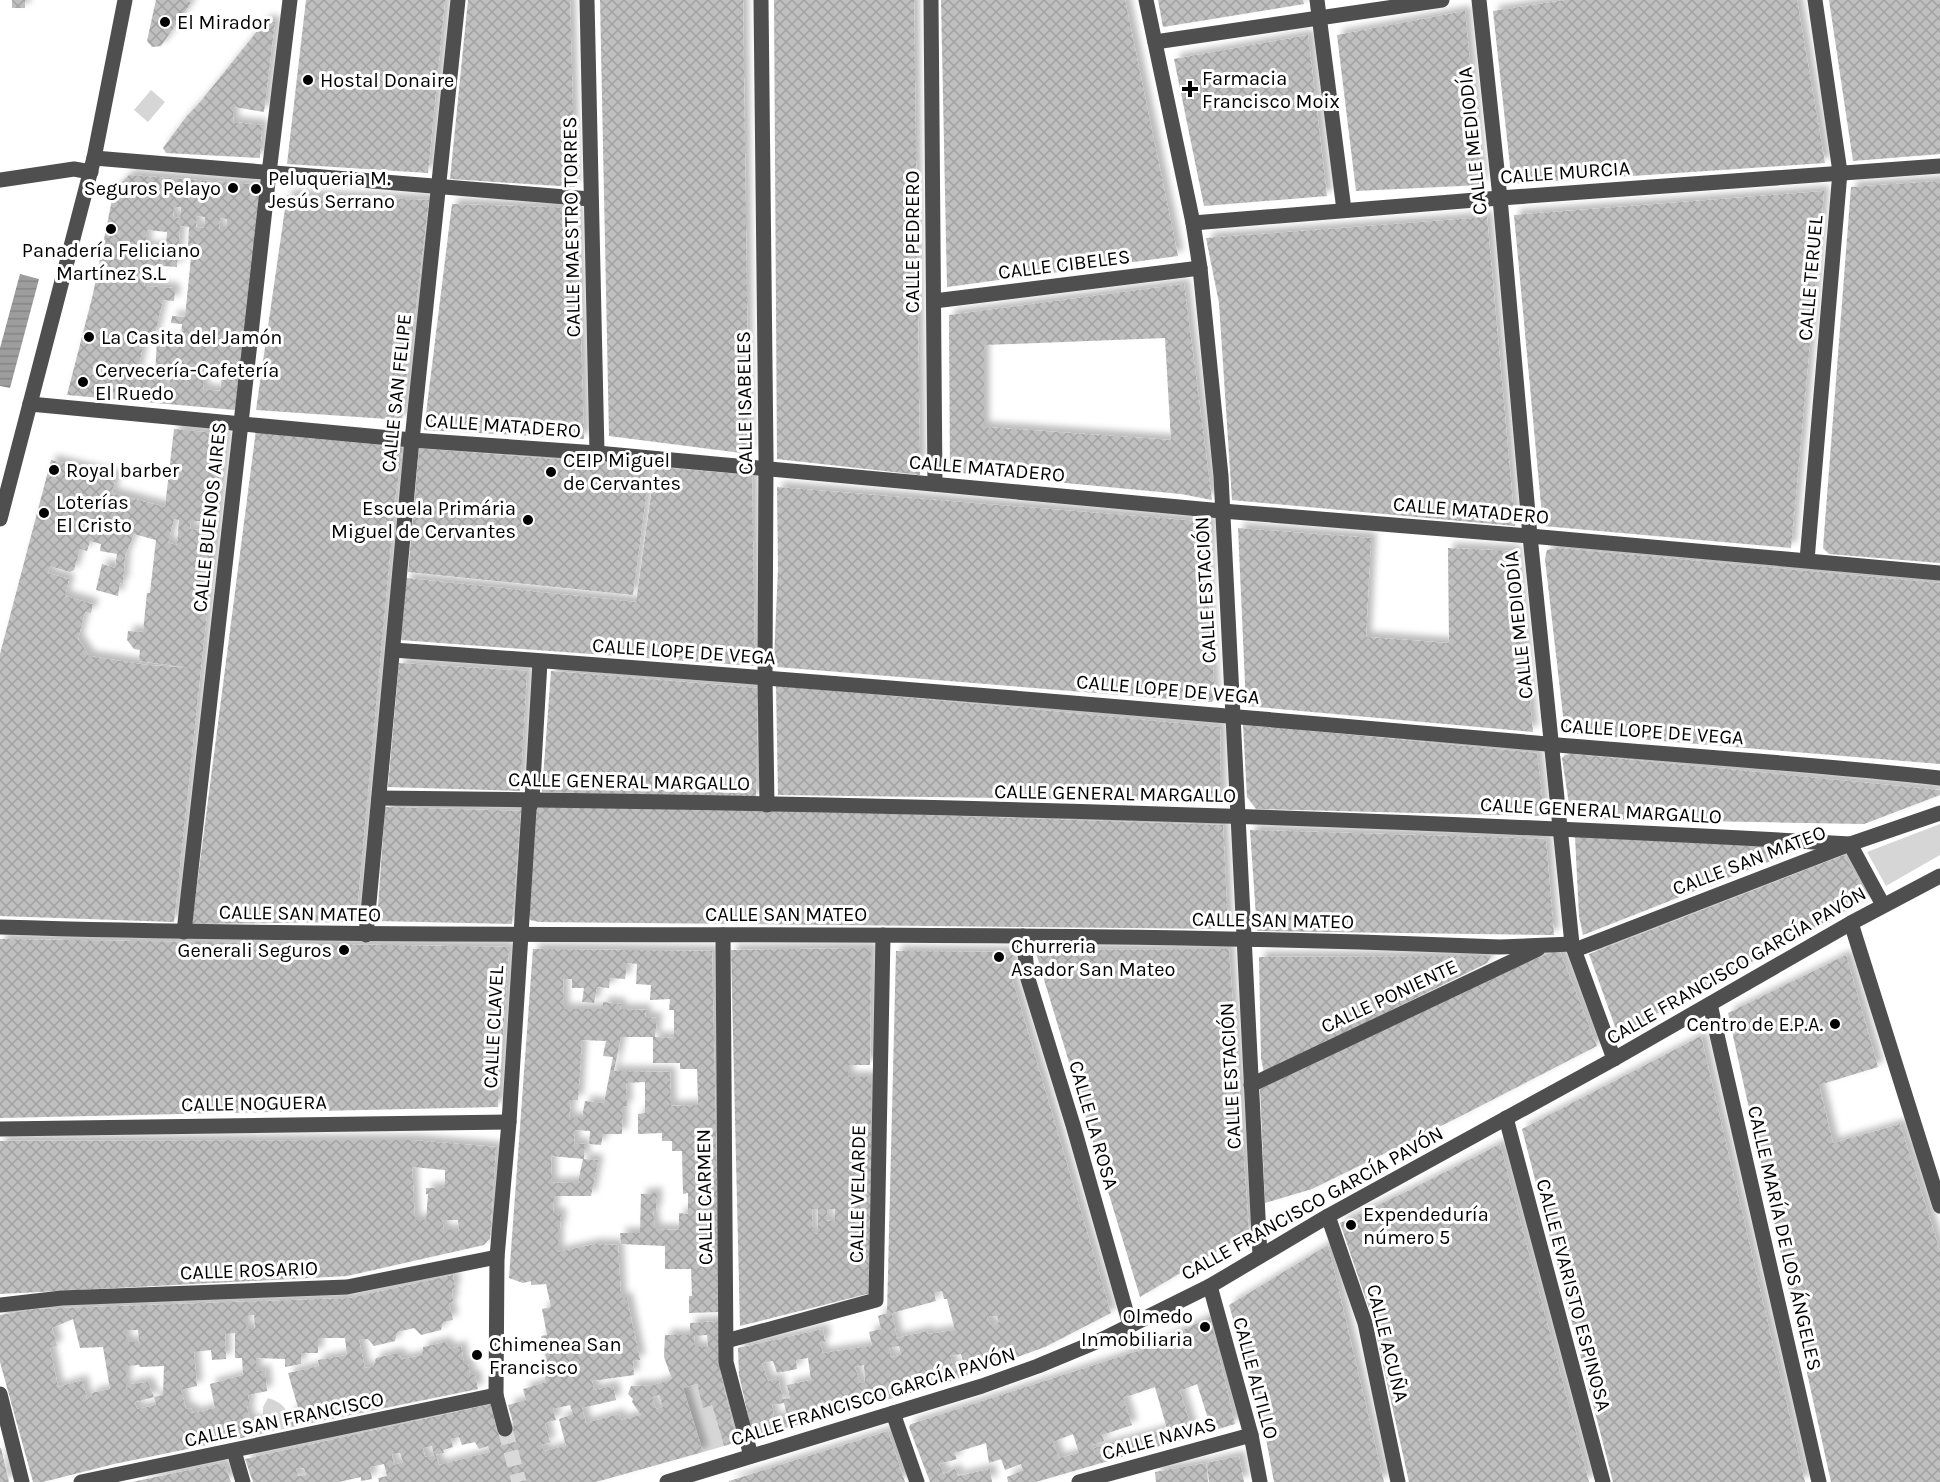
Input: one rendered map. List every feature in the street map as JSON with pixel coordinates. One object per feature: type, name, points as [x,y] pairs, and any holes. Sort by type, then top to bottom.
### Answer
[{"type":"street","points":[[0,519],[93,165],[124,0]]},
{"type":"street","name":"CALLE BUENOS AIRES","points":[[184,932],[290,0]]},
{"type":"street","name":"CALLE SAN FELIPE","points":[[366,935],[412,440],[458,0]]},
{"type":"street","name":"CALLE MAESTRO TORRES","points":[[587,0],[597,453]]},
{"type":"street","name":"CALLE ISABELES","points":[[760,0],[768,805]]},
{"type":"street","name":"CALLE PEDRERO","points":[[931,0],[935,484]]},
{"type":"street","name":"CALLE ESTACIÓN","points":[[1146,0],[1193,223],[1200,268],[1222,511],[1260,1256]]},
{"type":"street","points":[[1317,0],[1344,210]]},
{"type":"street","points":[[1155,42],[1442,0]]},
{"type":"street","name":"CALLE MEDIODÍA","points":[[1479,0],[1500,198],[1530,536],[1574,947],[1614,1059]]},
{"type":"street","name":"CALLE TERUEL","points":[[1807,560],[1840,172],[1815,0]]},
{"type":"street","points":[[0,180],[93,165],[269,174],[591,199]]},
{"type":"street","name":"CALLE MURCIA","points":[[1193,223],[1940,166]]},
{"type":"street","name":"CALLE CIBELES","points":[[934,301],[1200,268]]},
{"type":"street","name":"CALLE MATADERO","points":[[30,404],[412,440],[597,453],[1222,511],[1940,573]]},
{"type":"street","name":"CALLE LOPE DE VEGA","points":[[393,650],[765,677],[1553,745],[1851,768],[1940,778]]},
{"type":"street","name":"CALLE CLAVEL","points":[[505,1429],[496,1395],[497,1257],[509,1122],[540,662]]},
{"type":"street","name":"CALLE GENERAL MARGALLO","points":[[379,798],[532,799],[1238,817],[1561,828],[1850,844]]},
{"type":"street","name":"CALLE SAN MATEO","points":[[0,927],[366,935],[520,933],[1023,936],[1574,947],[1850,844],[1940,813]]},
{"type":"street","points":[[1850,844],[1883,905]]},
{"type":"street","name":"CALLE FRANCISCO GARCÍA PAVÓN","points":[[667,1482],[982,1386],[1103,1339],[1210,1286],[1328,1216],[1614,1059],[1883,905],[1940,876]]},
{"type":"street","points":[[1851,923],[1940,1206]]},
{"type":"street","name":"CALLE CARMEN","points":[[723,935],[726,1362],[751,1456]]},
{"type":"street","name":"CALLE VELARDE","points":[[726,1341],[876,1299],[883,935]]},
{"type":"street","name":"CALLE LA ROSA","points":[[1023,936],[1028,979],[1073,1125],[1130,1325]]},
{"type":"street","name":"CALLE PONIENTE","points":[[1251,1085],[1545,946]]},
{"type":"street","name":"CALLE MARÍA DE LOS ÁNGELES","points":[[1710,1004],[1819,1482]]},
{"type":"street","name":"CALLE EVARISTO ESPINOSA","points":[[1506,1118],[1603,1482]]},
{"type":"street","name":"CALLE NOGUERA","points":[[0,1129],[509,1122]]},
{"type":"street","name":"CALLE ACUÑA","points":[[1328,1216],[1365,1323],[1398,1482]]},
{"type":"street","name":"CALLE ROSARIO","points":[[0,1305],[62,1298],[347,1287],[497,1257]]},
{"type":"street","name":"CALLE ALTILLO","points":[[1210,1286],[1251,1435],[1260,1482]]},
{"type":"street","points":[[0,1394],[22,1482]]},
{"type":"street","name":"CALLE SAN FRANCISCO","points":[[81,1482],[496,1395]]},
{"type":"street","points":[[893,1413],[917,1482]]},
{"type":"street","name":"CALLE NAVAS","points":[[1079,1482],[1141,1473],[1251,1435]]},
{"type":"street","points":[[234,1451],[243,1482]]},
{"type":"shaded area","points":[[151,90],[165,102],[148,122],[134,110]]},
{"type":"shaded area","points":[[20,274],[39,279],[10,388],[0,386],[0,348]]},
{"type":"shaded area","points":[[1940,824],[1940,855],[1886,886],[1867,852]]},
{"type":"shaded area","points":[[697,1384],[703,1407],[712,1405],[724,1446],[703,1452],[683,1388]]},
{"type":"shaded area","points":[[268,1398],[285,1408],[292,1427],[261,1434],[258,1420],[263,1418],[263,1407]]},
{"type":"building","points":[[12,0],[25,0],[25,8],[12,8]]},
{"type":"building","name":"El Mirador","points":[[156,0],[187,0],[191,3],[161,46],[152,47],[147,41]]},
{"type":"building","points":[[306,0],[445,0],[428,173],[287,164]]},
{"type":"building","points":[[468,0],[570,0],[575,187],[450,179]]},
{"type":"building","points":[[600,0],[743,0],[749,454],[609,436]]},
{"type":"building","points":[[774,0],[914,0],[920,475],[777,459]]},
{"type":"building","points":[[941,0],[1125,0],[1178,256],[947,287]]},
{"type":"building","points":[[1158,0],[1303,0],[1304,4],[1163,27]]},
{"type":"building","points":[[1565,0],[1797,0],[1825,163],[1512,184],[1493,11]]},
{"type":"building","points":[[1829,0],[1940,0],[1940,154],[1853,161]]},
{"type":"building","points":[[1465,11],[1482,185],[1356,191],[1337,35]]},
{"type":"building","points":[[266,20],[275,22],[264,112],[234,107],[233,122],[262,125],[260,158],[166,153],[163,148],[186,117]]},
{"type":"building","points":[[1308,35],[1327,196],[1204,206],[1174,59]]},
{"type":"building","points":[[129,175],[263,185],[235,410],[67,395],[93,294],[114,190]],"holes":[[[174,207],[181,207],[180,218],[173,217]],[[197,216],[205,217],[204,228],[196,227]],[[220,218],[227,219],[227,229],[219,229]],[[180,226],[189,227],[188,247],[192,248],[185,317],[172,316],[171,323],[182,324],[181,335],[178,341],[157,338],[155,377],[137,374],[145,337],[154,338],[163,300],[174,301],[175,291],[173,288],[144,286],[146,265],[177,267]],[[147,230],[167,232],[166,246],[146,247]],[[93,366],[101,367],[100,375],[92,375]],[[205,368],[223,370],[220,391],[203,389]],[[162,378],[170,379],[170,387],[162,386]]]},
{"type":"building","points":[[1940,181],[1940,563],[1829,554],[1823,548],[1851,187]]},
{"type":"building","points":[[1824,191],[1791,548],[1543,526],[1514,215]]},
{"type":"building","points":[[287,195],[429,200],[402,420],[256,410]]},
{"type":"building","points":[[452,204],[577,208],[584,439],[424,430]]},
{"type":"building","points":[[1487,217],[1515,526],[1232,500],[1219,303],[1206,238]]},
{"type":"building","points":[[1184,284],[1212,500],[1181,494],[950,472],[949,315]],"holes":[[[1165,338],[1171,440],[984,427],[984,345]]]},
{"type":"building","points":[[174,429],[226,434],[174,922],[0,916],[0,654],[51,460],[116,476],[112,493],[165,507]],"holes":[[[174,519],[179,520],[177,545],[168,543]],[[191,521],[200,521],[199,530],[190,529]],[[134,534],[156,540],[143,632],[128,631],[127,640],[134,649],[140,650],[139,661],[191,668],[147,665],[89,656],[78,639],[85,612],[91,613],[93,604],[65,596],[69,579],[48,573],[50,566],[70,572],[74,570],[80,549],[87,551],[90,541],[101,544],[100,551],[117,554],[115,568],[102,564],[96,590],[118,596],[120,583],[123,584],[125,556]]]},
{"type":"building","points":[[256,430],[403,444],[395,500],[356,922],[192,924]]},
{"type":"building","name":"Escuela Primária Miguel de Cervantes","points":[[419,448],[650,467],[633,595],[408,572]]},
{"type":"building","points":[[655,467],[752,475],[755,666],[400,640],[406,578],[636,602]]},
{"type":"building","points":[[777,487],[1210,522],[1209,605],[1215,698],[1212,702],[1207,702],[777,667],[774,659],[778,569]]},
{"type":"building","points":[[1238,528],[1371,538],[1366,637],[1449,643],[1448,548],[1516,551],[1533,732],[1246,706]]},
{"type":"building","points":[[1558,548],[1940,583],[1940,764],[1565,733],[1545,559],[1547,550]]},
{"type":"building","points":[[399,663],[527,671],[520,791],[388,787]]},
{"type":"building","points":[[551,671],[758,688],[756,798],[542,792]]},
{"type":"building","points":[[776,685],[1220,727],[1221,801],[778,795]]},
{"type":"building","points":[[1243,724],[1537,753],[1544,816],[1256,809],[1247,797]]},
{"type":"building","points":[[1572,754],[1940,790],[1940,795],[1864,824],[1574,818],[1570,811],[1562,758]]},
{"type":"building","points":[[544,802],[1223,825],[1228,929],[539,922],[530,920],[529,911],[535,806]]},
{"type":"building","points":[[385,807],[521,811],[512,924],[377,921]]},
{"type":"building","points":[[1250,830],[1546,839],[1554,935],[1257,931]]},
{"type":"building","points":[[1575,836],[1794,848],[1786,855],[1583,935],[1579,916]]},
{"type":"building","points":[[1844,855],[1869,898],[1618,1035],[1589,954]]},
{"type":"building","points":[[0,939],[509,947],[498,1107],[0,1118]]},
{"type":"building","points":[[871,948],[870,1065],[848,1065],[848,1077],[871,1077],[871,1293],[740,1326],[731,950]],"holes":[[[812,1209],[818,1209],[818,1234],[813,1233]],[[827,1209],[835,1209],[835,1220],[827,1221]]]},
{"type":"building","points":[[533,949],[712,951],[720,1312],[689,1313],[689,1296],[692,1296],[691,1269],[665,1269],[665,1246],[621,1244],[620,1233],[640,1233],[641,1194],[657,1193],[656,1211],[653,1211],[655,1229],[679,1230],[679,1213],[688,1214],[688,1193],[683,1194],[682,1151],[672,1151],[672,1141],[662,1141],[662,1133],[638,1134],[638,1114],[645,1113],[645,1082],[626,1083],[627,1106],[623,1107],[622,1134],[603,1134],[601,1145],[589,1144],[590,1131],[575,1130],[574,1143],[585,1144],[584,1159],[551,1156],[552,1183],[578,1182],[583,1159],[598,1160],[591,1196],[554,1196],[553,1213],[561,1213],[558,1252],[595,1244],[618,1245],[621,1298],[627,1298],[640,1360],[633,1361],[634,1375],[592,1381],[594,1390],[613,1386],[616,1400],[582,1408],[586,1423],[619,1414],[620,1420],[641,1415],[628,1394],[631,1386],[654,1385],[672,1379],[664,1357],[665,1335],[690,1335],[690,1323],[720,1321],[721,1375],[737,1442],[724,1446],[712,1405],[703,1408],[697,1384],[683,1388],[703,1452],[596,1482],[379,1482],[378,1478],[387,1476],[384,1464],[370,1467],[372,1479],[361,1481],[361,1477],[339,1482],[253,1482],[245,1459],[491,1404],[497,1431],[514,1426],[508,1405],[526,1400],[523,1389],[546,1382],[540,1360],[546,1358],[541,1336],[547,1335],[542,1309],[551,1307],[546,1284],[531,1285],[531,1281],[523,1283],[509,1278]],"holes":[[[627,963],[637,964],[636,984],[651,985],[650,1000],[670,999],[669,1010],[674,1010],[674,1038],[655,1037],[657,1018],[645,1017],[646,1010],[620,1009],[621,1004],[603,1002],[602,1009],[564,1009],[563,979],[572,979],[572,988],[584,988],[582,1002],[594,1003],[597,987],[609,988],[610,978],[625,979]],[[621,1037],[653,1037],[653,1063],[680,1063],[680,1069],[697,1069],[698,1105],[671,1106],[670,1072],[614,1071]],[[582,1040],[606,1041],[603,1056],[613,1057],[604,1103],[585,1101],[582,1118],[569,1118],[571,1100],[578,1100]],[[707,1335],[708,1347],[695,1347],[694,1336]],[[659,1395],[663,1407],[656,1409],[652,1397]],[[570,1405],[573,1414],[559,1419],[566,1446],[544,1451],[542,1445],[550,1442],[545,1423],[556,1420],[553,1409]],[[459,1437],[462,1445],[475,1442],[479,1449],[488,1446],[490,1452],[439,1465],[436,1455],[425,1457],[423,1448],[432,1446],[434,1455],[444,1453],[443,1450],[453,1447],[451,1439]],[[400,1453],[403,1462],[394,1465],[392,1454]],[[304,1468],[306,1475],[298,1476],[296,1469]]]},
{"type":"building","points":[[1229,949],[1249,1232],[1140,1297],[1036,953],[1037,950]]},
{"type":"building","points":[[1559,949],[1597,1046],[1312,1189],[1265,1203],[1260,1089],[1504,972]]},
{"type":"building","points":[[896,951],[1013,952],[1012,978],[1111,1313],[1045,1347],[943,1384],[753,1437],[739,1375],[738,1348],[823,1329],[825,1342],[820,1343],[823,1353],[870,1346],[872,1345],[869,1332],[881,1329],[878,1316],[887,1313]],"holes":[[[942,1291],[944,1299],[947,1299],[955,1330],[928,1334],[927,1331],[897,1338],[892,1313],[936,1301],[934,1293]],[[997,1316],[999,1322],[991,1325],[987,1317]],[[899,1346],[901,1355],[891,1357],[889,1348]],[[961,1354],[964,1365],[954,1368],[950,1356]],[[808,1358],[811,1380],[787,1385],[790,1398],[783,1399],[778,1378],[768,1381],[762,1363],[773,1361],[777,1373],[797,1369],[796,1360]],[[864,1365],[865,1382],[860,1383],[855,1367]],[[784,1403],[787,1416],[774,1418],[772,1405]]]},
{"type":"building","points":[[1846,955],[1878,1067],[1819,1085],[1833,1143],[1900,1124],[1940,1251],[1940,1482],[1831,1482],[1728,1013]]},
{"type":"building","points":[[1491,956],[1487,963],[1264,1073],[1261,1058],[1259,957]]},
{"type":"building","points":[[1701,1036],[1805,1482],[1613,1482],[1522,1129]]},
{"type":"building","points":[[411,1140],[496,1147],[490,1238],[484,1245],[347,1276],[0,1294],[0,1141]],"holes":[[[412,1167],[445,1170],[445,1188],[426,1188],[426,1194],[428,1194],[426,1220],[415,1220]],[[442,1220],[458,1220],[459,1230],[444,1230]]]},
{"type":"building","points":[[1500,1144],[1589,1482],[1409,1482],[1373,1320],[1340,1223]]},
{"type":"building","points":[[1328,1245],[1384,1482],[1274,1482],[1263,1422],[1229,1305]]},
{"type":"building","points":[[453,1275],[455,1288],[452,1290],[453,1302],[449,1303],[453,1320],[443,1322],[441,1330],[421,1335],[414,1328],[397,1332],[395,1341],[374,1346],[368,1339],[359,1340],[365,1368],[373,1367],[376,1358],[397,1353],[403,1359],[422,1355],[423,1347],[445,1342],[450,1349],[461,1346],[464,1364],[468,1364],[470,1375],[475,1375],[478,1389],[292,1427],[289,1413],[299,1411],[288,1373],[319,1366],[318,1360],[347,1355],[345,1338],[318,1338],[318,1353],[301,1353],[301,1364],[285,1367],[285,1359],[256,1358],[256,1372],[265,1370],[267,1391],[248,1395],[250,1406],[247,1407],[250,1421],[258,1420],[261,1434],[114,1464],[43,1482],[33,1482],[0,1362],[0,1315],[36,1309],[350,1298]],"holes":[[[254,1315],[255,1329],[246,1329],[246,1316]],[[73,1319],[80,1348],[103,1347],[110,1389],[91,1393],[92,1396],[87,1399],[82,1380],[58,1387],[50,1348],[57,1346],[52,1328]],[[126,1330],[138,1330],[139,1342],[126,1342]],[[235,1333],[235,1358],[242,1358],[243,1375],[210,1384],[215,1408],[193,1413],[191,1408],[186,1409],[181,1390],[197,1386],[194,1352],[211,1350],[212,1360],[226,1359],[225,1334]],[[126,1366],[164,1366],[163,1395],[154,1397],[148,1382],[131,1384],[126,1388]],[[154,1397],[156,1405],[137,1409],[135,1402]]]},
{"type":"building","points":[[1210,1317],[1235,1424],[1212,1431],[1197,1384],[1180,1391],[1194,1436],[1171,1443],[1168,1433],[1170,1443],[1036,1482],[1008,1482],[1007,1477],[1023,1470],[1021,1464],[1005,1470],[1001,1459],[989,1463],[986,1443],[954,1453],[957,1459],[939,1464],[944,1474],[955,1469],[958,1476],[990,1469],[992,1482],[930,1482],[909,1427],[911,1424],[1144,1349]],"holes":[[[1155,1387],[1167,1429],[1094,1448],[1095,1455],[1092,1445],[1104,1441],[1102,1435],[1132,1425],[1123,1398]],[[1073,1434],[1079,1453],[1059,1458],[1053,1442]]]},
{"type":"building","points":[[888,1431],[905,1482],[729,1482],[729,1481]]},
{"type":"building","points":[[1,1448],[9,1482],[0,1482]]},
{"type":"building","points":[[1239,1456],[1244,1482],[1209,1482],[1207,1463]]},
{"type":"building","points":[[222,1463],[231,1482],[132,1482]]},
{"type":"building","points":[[1206,1463],[1208,1482],[1156,1482],[1155,1472]]},
{"type":"tunnel","points":[[505,1429],[519,1482]]},
{"type":"place","name":"El Mirador","points":[[165,22]]},
{"type":"place","name":"Hostal Donaire","points":[[308,80]]},
{"type":"place","name":"Farmacia Francisco Moix","points":[[1190,89]]},
{"type":"place","name":"Seguros Pelayo","points":[[233,188]]},
{"type":"place","name":"Peluqueria M. Jesús Serrano","points":[[256,189]]},
{"type":"place","name":"Panadería Feliciano Martínez S.L","points":[[111,229]]},
{"type":"place","name":"La Casita del Jamón","points":[[89,337]]},
{"type":"place","name":"Cervecería-Cafetería El Ruedo","points":[[83,382]]},
{"type":"place","name":"Royal barber","points":[[54,470]]},
{"type":"place","name":"CEIP Miguel de Cervantes","points":[[551,472]]},
{"type":"place","name":"Loterías El Cristo","points":[[44,513]]},
{"type":"place","name":"Escuela Primária Miguel de Cervantes","points":[[528,520]]},
{"type":"place","name":"Generali Seguros","points":[[344,950]]},
{"type":"place","name":"Churreria Asador San Mateo","points":[[999,957]]},
{"type":"place","name":"Centro de E.P.A.","points":[[1835,1024]]},
{"type":"place","name":"Expendeduría número 5","points":[[1351,1225]]},
{"type":"place","name":"Olmedo Inmobiliaria","points":[[1205,1327]]},
{"type":"place","name":"Chimenea San Francisco","points":[[477,1355]]}]
